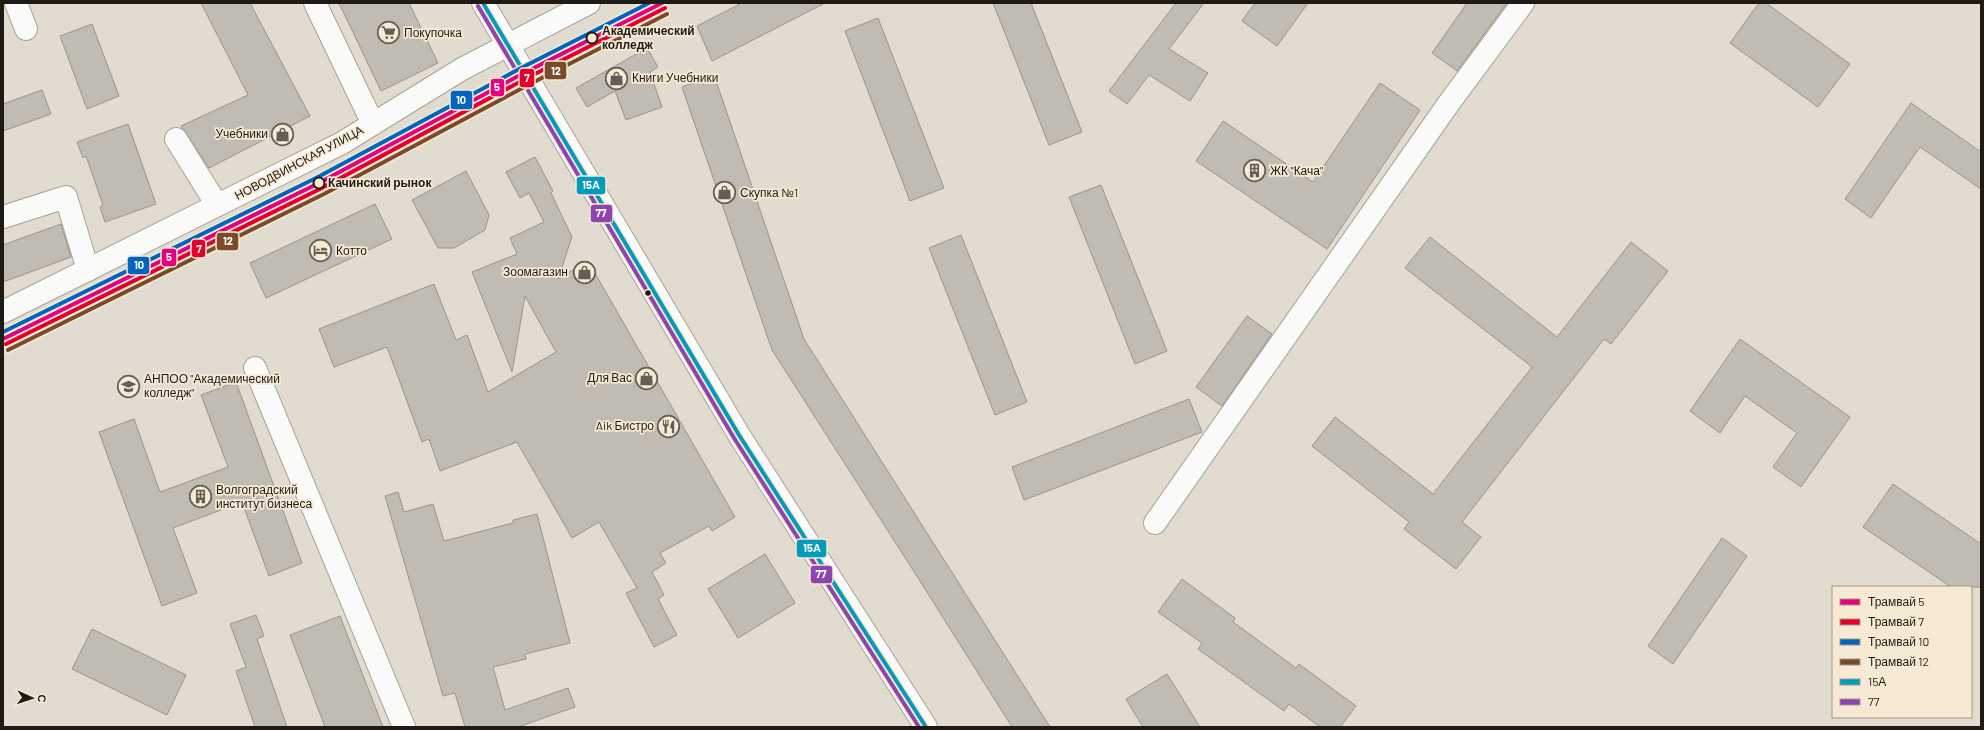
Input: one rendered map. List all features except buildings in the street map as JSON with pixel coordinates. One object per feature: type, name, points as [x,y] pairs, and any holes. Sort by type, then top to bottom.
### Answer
[{"type":"street","points":[[16,3],[26,29]]},
{"type":"street","points":[[315,3],[373,124]]},
{"type":"street","points":[[482,3],[508,44],[530,86],[572,151],[740,435],[926,727]]},
{"type":"street","name":"НОВОДВИНСКАЯ УЛИЦА","points":[[3,312],[342,143],[462,69],[590,3]]},
{"type":"street","points":[[1155,523],[1447,107],[1523,3]]},
{"type":"street","points":[[176,139],[217,206]]},
{"type":"street","points":[[3,217],[66,197],[88,270]]},
{"type":"street","points":[[254,368],[404,727]]},
{"type":"tram line","name":"10","points":[[3,332],[316,178],[521,68],[649,3]]},
{"type":"tram line","name":"5","points":[[3,339],[319,183],[524,73],[662,3]]},
{"type":"tram line","name":"7","points":[[6,344],[322,188],[527,78],[665,8]]},
{"type":"tram line","name":"12","points":[[8,350],[324,194],[530,84],[667,14]]},
{"type":"transit line","name":"15А","points":[[483,3],[739,435],[926,727]]},
{"type":"transit line","name":"77","points":[[478,6],[734,438],[919,727]]},
{"type":"place","name":"Покупочка","points":[[388,33]]},
{"type":"place","name":"Академический колледж","points":[[592,38]]},
{"type":"place","name":"Книги Учебники","points":[[617,78]]},
{"type":"place","name":"Учебники","points":[[283,134]]},
{"type":"place","name":"ЖК \"Кача\"","points":[[1255,171]]},
{"type":"place","name":"Качинский рынок","points":[[319,183]]},
{"type":"place","name":"Скупка №1","points":[[724,193]]},
{"type":"place","name":"Котто","points":[[321,251]]},
{"type":"place","name":"Зоомагазин","points":[[584,272]]},
{"type":"place","name":"Для Вас","points":[[647,378]]},
{"type":"place","name":"АНПОО \"Академический колледж\"","points":[[128,386]]},
{"type":"place","name":"Aik Бистро","points":[[669,426]]},
{"type":"place","name":"Волгоградский институт бизнеса","points":[[201,497]]}]
